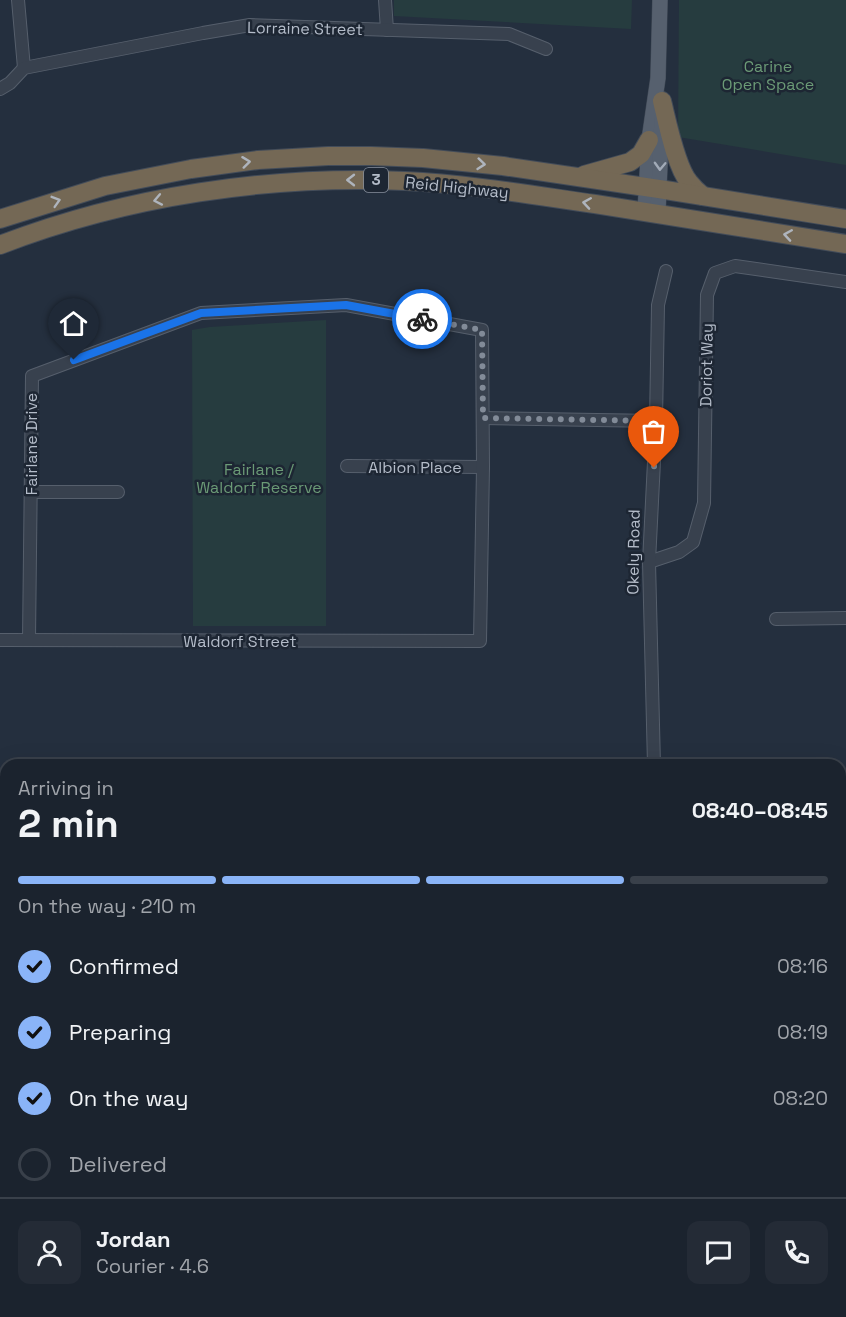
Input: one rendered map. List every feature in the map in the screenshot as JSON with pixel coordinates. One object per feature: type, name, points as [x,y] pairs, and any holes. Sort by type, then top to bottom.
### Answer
[{"type":"highway","points":[[662,100],[681,167],[688,181],[703,196]]},
{"type":"highway","points":[[576,177],[630,162],[641,154],[649,140]]},
{"type":"highway","name":"Reid Highway","points":[[0,219],[105,186],[191,169],[258,160],[328,156],[423,158],[503,166],[846,219]]},
{"type":"highway","name":"Reid Highway","points":[[0,245],[57,225],[147,202],[214,190],[327,181],[405,181],[460,185],[652,212],[846,244]]},
{"type":"main road","points":[[653,188],[649,140],[658,78],[660,0]]},
{"type":"main road","points":[[652,212],[662,100],[658,78]]},
{"type":"street","points":[[0,89],[10,83],[24,68],[18,0]]},
{"type":"street","points":[[385,0],[387,30]]},
{"type":"street","name":"Lorraine Street","points":[[24,68],[250,25],[508,33],[546,49]]},
{"type":"street","name":"Doriot Way","points":[[649,562],[679,552],[693,542],[704,503],[707,295],[715,273],[735,266],[846,282]]},
{"type":"street","name":"Okely Road","points":[[655,759],[649,562],[656,421],[658,305],[666,272]]},
{"type":"street","name":"Fairlane Drive","points":[[29,640],[32,376],[201,313],[346,305],[482,330],[483,467],[480,641]]},
{"type":"street","points":[[483,418],[656,421]]},
{"type":"street","name":"Albion Place","points":[[347,466],[483,467]]},
{"type":"street","points":[[31,492],[118,492]]},
{"type":"street","points":[[776,619],[846,618]]},
{"type":"street","name":"Waldorf Street","points":[[0,640],[480,641]]},
{"type":"green space","points":[[394,0],[632,0],[631,29],[394,16]]},
{"type":"green space","name":"Carine Open Space","points":[[679,0],[846,0],[846,165],[678,137]]},
{"type":"green space","name":"Fairlane / Waldorf Reserve","points":[[326,320],[326,626],[193,626],[192,330]]},
{"type":"way so far","points":[[422,319],[482,330],[483,418],[656,421],[654,468]]},
{"type":"route","points":[[74,360],[201,313],[346,305],[422,319]]}]
